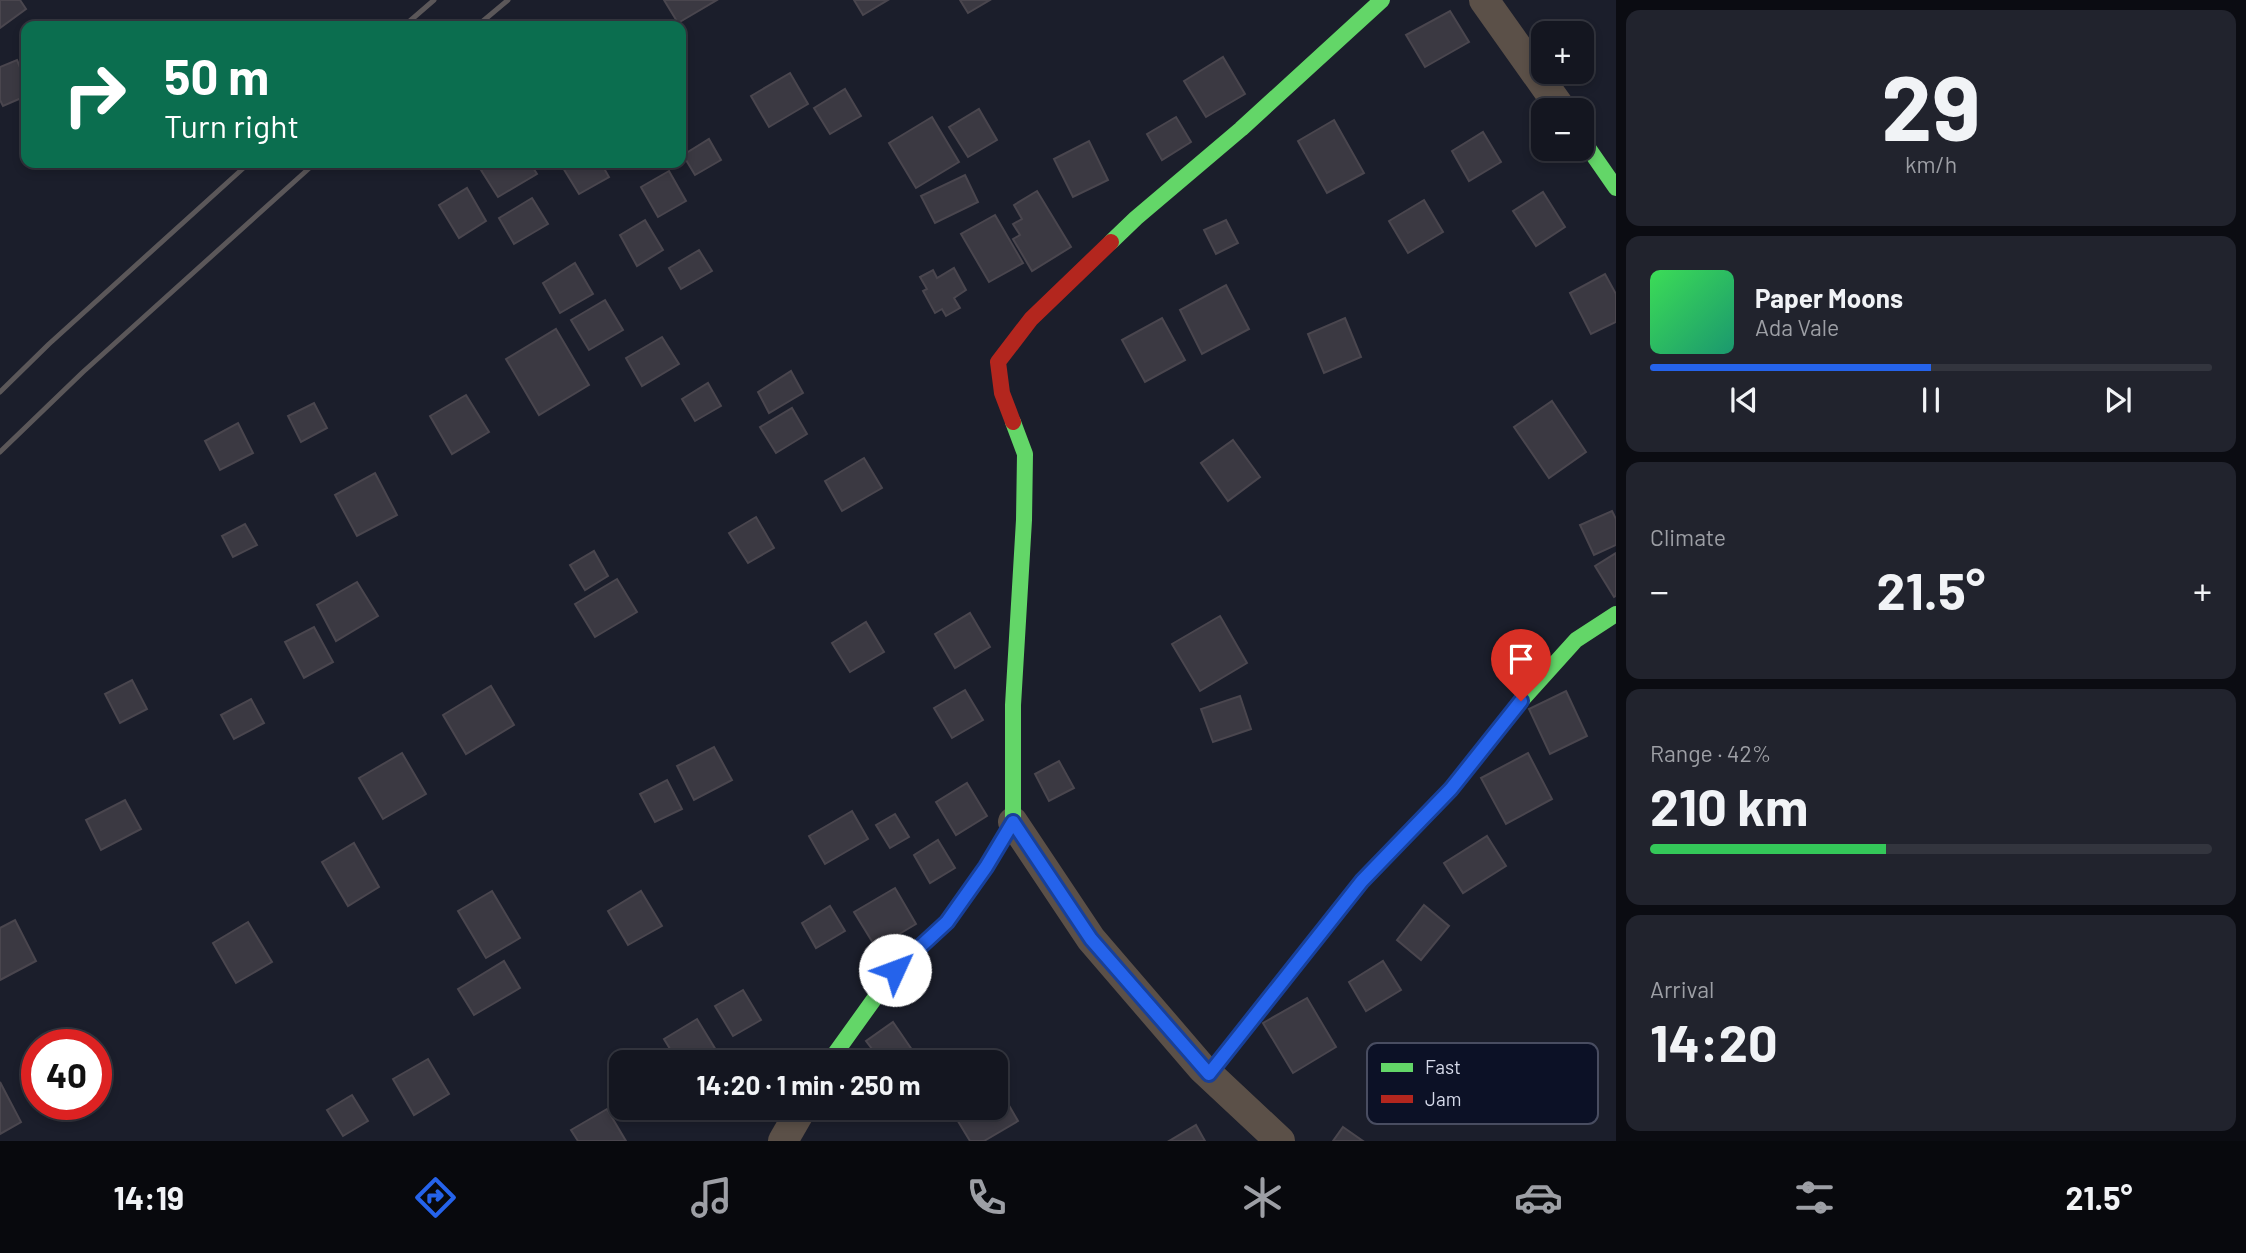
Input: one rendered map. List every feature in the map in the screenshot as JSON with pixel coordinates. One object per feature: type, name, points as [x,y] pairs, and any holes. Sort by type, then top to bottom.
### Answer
[{"type":"street","points":[[837,1050],[895,970],[947,922],[986,867],[1013,822],[1013,705],[1024,520],[1024,454],[1002,393],[998,362],[1031,319],[1136,218],[1241,129],[1382,0]]},
{"type":"street","points":[[1485,0],[1554,98]]},
{"type":"street","points":[[1594,156],[1616,188]]},
{"type":"street","points":[[1209,1074],[1362,881],[1451,789],[1521,701],[1576,639],[1616,614]]},
{"type":"street","points":[[1013,822],[1091,939],[1209,1074],[1280,1141]]},
{"type":"street","points":[[783,1141],[795,1120]]},
{"type":"building","points":[[0,0],[20,0],[26,9],[0,28]]},
{"type":"building","points":[[664,0],[717,0],[681,21],[677,21]]},
{"type":"building","points":[[854,0],[888,0],[863,15]]},
{"type":"building","points":[[960,0],[990,0],[968,13]]},
{"type":"building","points":[[1450,11],[1469,42],[1425,67],[1406,35]]},
{"type":"building","points":[[1223,57],[1245,94],[1206,117],[1184,81]]},
{"type":"building","points":[[17,60],[21,70],[21,98],[3,106],[0,100],[0,67]]},
{"type":"building","points":[[790,73],[808,104],[769,127],[751,96]]},
{"type":"building","points":[[845,89],[861,116],[830,134],[814,108]]},
{"type":"building","points":[[979,109],[997,140],[968,157],[949,127]]},
{"type":"building","points":[[932,117],[959,162],[916,188],[889,143]]},
{"type":"building","points":[[1176,117],[1191,142],[1162,160],[1147,134]]},
{"type":"building","points":[[1334,120],[1364,173],[1327,193],[1298,141]]},
{"type":"building","points":[[1483,132],[1501,162],[1469,181],[1452,151]]},
{"type":"building","points":[[709,139],[721,160],[695,175],[686,160],[686,153]]},
{"type":"building","points":[[1089,141],[1108,180],[1073,197],[1054,159]]},
{"type":"building","points":[[533,168],[537,174],[498,197],[481,170]]},
{"type":"building","points":[[563,168],[604,168],[609,177],[579,194]]},
{"type":"building","points":[[669,171],[686,201],[658,217],[641,187]]},
{"type":"building","points":[[965,175],[978,202],[935,223],[921,196]]},
{"type":"building","points":[[467,188],[486,221],[459,238],[439,205]]},
{"type":"building","points":[[1037,191],[1071,247],[1032,271],[1013,239],[1020,235],[1013,224],[1022,219],[1014,205]]},
{"type":"building","points":[[1543,192],[1565,227],[1536,246],[1513,211]]},
{"type":"building","points":[[532,198],[548,224],[514,244],[499,218]]},
{"type":"building","points":[[1424,200],[1443,232],[1408,253],[1389,221]]},
{"type":"building","points":[[995,215],[1023,263],[989,282],[961,234]]},
{"type":"building","points":[[645,220],[663,250],[637,266],[620,235]]},
{"type":"building","points":[[1226,220],[1238,243],[1216,254],[1204,230]]},
{"type":"building","points":[[699,250],[712,271],[681,289],[669,268]]},
{"type":"building","points":[[575,263],[593,294],[560,313],[543,283]]},
{"type":"building","points":[[954,268],[966,290],[954,298],[960,308],[946,316],[942,309],[935,313],[923,291],[927,289],[920,277],[933,270],[937,278]]},
{"type":"building","points":[[1605,274],[1616,294],[1616,322],[1591,334],[1570,293]]},
{"type":"building","points":[[1226,285],[1249,329],[1202,354],[1180,310]]},
{"type":"building","points":[[605,300],[623,330],[589,350],[571,320]]},
{"type":"building","points":[[1162,318],[1185,360],[1145,382],[1122,340]]},
{"type":"building","points":[[1345,318],[1361,357],[1324,373],[1308,334]]},
{"type":"building","points":[[556,329],[589,385],[539,415],[506,359]]},
{"type":"building","points":[[662,337],[679,364],[642,386],[626,358]]},
{"type":"building","points":[[791,371],[803,393],[769,413],[758,392]]},
{"type":"building","points":[[708,383],[721,406],[695,421],[682,399]]},
{"type":"building","points":[[466,395],[489,432],[452,454],[430,416]]},
{"type":"building","points":[[1552,401],[1586,452],[1549,478],[1514,427]]},
{"type":"building","points":[[314,403],[327,428],[301,442],[288,416]]},
{"type":"building","points":[[792,408],[807,434],[776,453],[760,427]]},
{"type":"building","points":[[238,423],[253,453],[220,470],[205,441]]},
{"type":"building","points":[[1233,440],[1260,477],[1228,501],[1201,463]]},
{"type":"building","points":[[864,458],[882,488],[842,511],[825,481]]},
{"type":"building","points":[[375,473],[397,515],[357,536],[335,495]]},
{"type":"building","points":[[1612,511],[1616,519],[1616,545],[1594,555],[1580,525]]},
{"type":"building","points":[[756,517],[774,548],[748,563],[729,533]]},
{"type":"building","points":[[245,524],[257,545],[233,557],[222,536]]},
{"type":"building","points":[[594,551],[608,576],[585,590],[570,565]]},
{"type":"building","points":[[1616,553],[1616,596],[1614,597],[1595,566]]},
{"type":"building","points":[[617,579],[637,612],[595,637],[575,604]]},
{"type":"building","points":[[357,582],[378,616],[336,641],[317,605]]},
{"type":"building","points":[[970,613],[990,647],[955,668],[935,634]]},
{"type":"building","points":[[1220,616],[1247,663],[1200,691],[1172,644]]},
{"type":"building","points":[[866,622],[884,652],[850,672],[832,643]]},
{"type":"building","points":[[314,627],[333,662],[304,678],[285,642]]},
{"type":"building","points":[[132,680],[147,709],[120,723],[105,694]]},
{"type":"building","points":[[491,686],[514,725],[466,754],[443,715]]},
{"type":"building","points":[[965,690],[983,720],[952,738],[934,708]]},
{"type":"building","points":[[1566,691],[1587,736],[1550,754],[1529,709]]},
{"type":"building","points":[[1240,696],[1251,729],[1213,742],[1201,709]]},
{"type":"building","points":[[251,699],[264,723],[234,739],[221,715]]},
{"type":"building","points":[[714,747],[732,780],[694,800],[677,766]]},
{"type":"building","points":[[402,753],[426,794],[383,819],[359,778]]},
{"type":"building","points":[[1528,753],[1552,799],[1506,824],[1481,778]]},
{"type":"building","points":[[1059,761],[1074,788],[1049,801],[1035,774]]},
{"type":"building","points":[[667,780],[682,809],[655,822],[640,794]]},
{"type":"building","points":[[967,783],[987,816],[956,835],[936,802]]},
{"type":"building","points":[[125,800],[141,829],[101,850],[86,820]]},
{"type":"building","points":[[852,811],[868,839],[825,864],[809,836]]},
{"type":"building","points":[[895,814],[909,837],[890,848],[876,825]]},
{"type":"building","points":[[1487,836],[1506,866],[1463,893],[1444,863]]},
{"type":"building","points":[[938,840],[955,868],[930,883],[914,855]]},
{"type":"building","points":[[354,843],[379,887],[348,906],[322,862]]},
{"type":"building","points":[[895,888],[916,924],[876,948],[854,912]]},
{"type":"building","points":[[492,891],[520,938],[486,958],[458,911]]},
{"type":"building","points":[[641,891],[662,926],[628,945],[608,911]]},
{"type":"building","points":[[1424,905],[1449,926],[1421,960],[1397,940]]},
{"type":"building","points":[[830,906],[845,931],[816,948],[802,923]]},
{"type":"building","points":[[15,920],[36,961],[0,980],[0,928]]},
{"type":"building","points":[[248,922],[272,962],[236,983],[213,943]]},
{"type":"building","points":[[504,961],[520,988],[474,1015],[458,989]]},
{"type":"building","points":[[1383,961],[1401,990],[1366,1011],[1349,982]]},
{"type":"building","points":[[743,990],[761,1020],[733,1036],[715,1006]]},
{"type":"building","points":[[1307,998],[1336,1047],[1293,1073],[1263,1023]]},
{"type":"building","points":[[697,1019],[716,1050],[671,1050],[664,1039]]},
{"type":"building","points":[[893,1022],[912,1050],[873,1050],[866,1041]]},
{"type":"building","points":[[428,1059],[449,1094],[414,1115],[393,1079]]},
{"type":"building","points":[[0,1082],[21,1122],[0,1134]]},
{"type":"building","points":[[352,1095],[368,1121],[343,1136],[327,1110]]},
{"type":"building","points":[[1008,1104],[1018,1121],[984,1141],[970,1141],[957,1120],[1008,1120]]},
{"type":"building","points":[[607,1109],[609,1120],[614,1120],[626,1141],[578,1141],[571,1130]]},
{"type":"building","points":[[1196,1125],[1205,1141],[1169,1141]]},
{"type":"building","points":[[1343,1127],[1363,1141],[1333,1141]]},
{"type":"railway","points":[[410,21],[434,0]]},
{"type":"railway","points":[[483,21],[508,0]]},
{"type":"railway","points":[[0,392],[49,344],[243,168]]},
{"type":"railway","points":[[0,452],[83,372],[309,168]]},
{"type":"traffic: fast","points":[[1111,242],[1241,129],[1382,0]]},
{"type":"traffic: fast","points":[[1594,156],[1616,188]]},
{"type":"traffic: fast","points":[[838,1050],[895,970],[947,922],[986,867],[1013,822],[1013,705],[1024,520],[1025,454],[1013,422]]},
{"type":"traffic: fast","points":[[1387,855],[1451,789],[1521,701],[1576,640],[1616,614]]},
{"type":"traffic: jam","points":[[1013,422],[1002,393],[998,362],[1031,319],[1111,242]]},
{"type":"traffic: jam","points":[[1209,1074],[1362,881],[1387,855]]},
{"type":"route","points":[[895,970],[947,922],[986,867],[1013,822],[1091,939],[1209,1074],[1362,881],[1451,789],[1521,701]]}]
